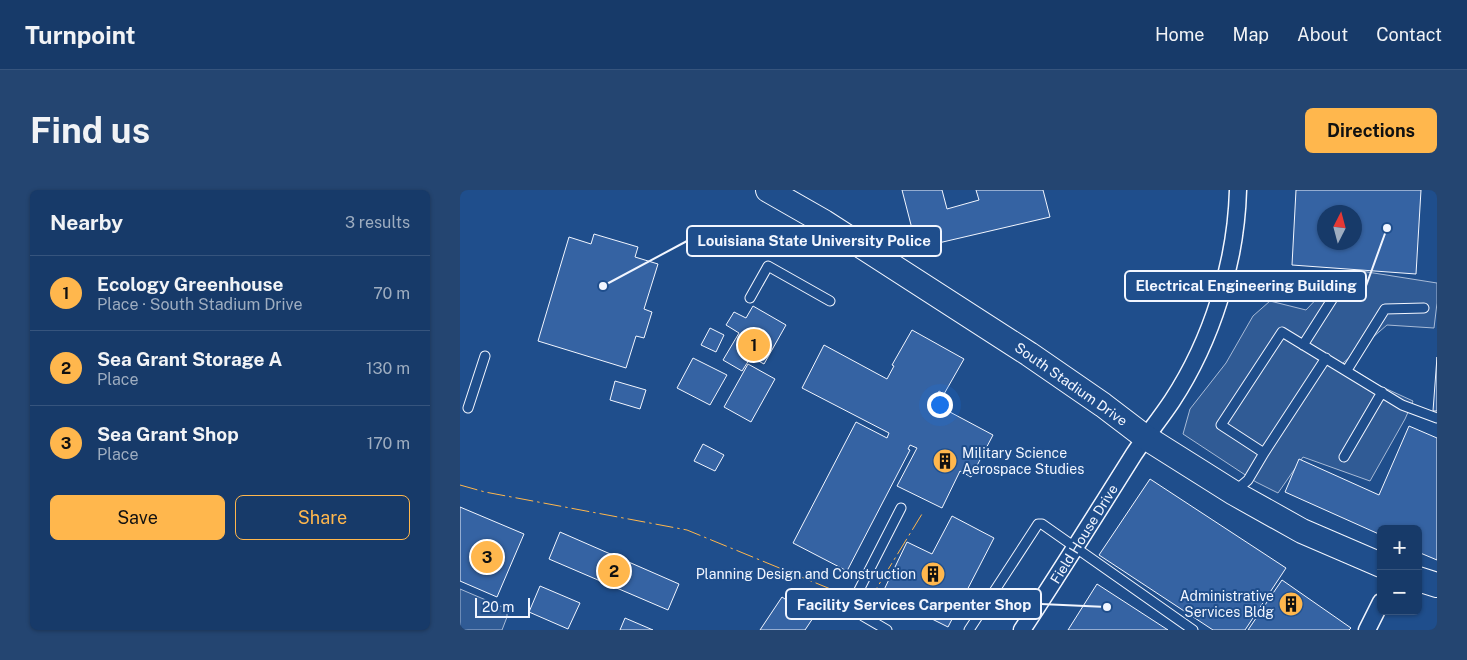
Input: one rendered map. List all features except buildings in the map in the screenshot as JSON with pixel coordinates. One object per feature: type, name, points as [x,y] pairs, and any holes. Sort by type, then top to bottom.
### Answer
[{"type":"street","name":"South Stadium Drive","points":[[768,190],[824,222],[1029,354],[1103,405],[1145,437],[1234,493],[1302,531],[1377,563]]},
{"type":"street","name":"Field House Drive","points":[[1022,630],[1145,437],[1172,401],[1200,351],[1224,285],[1238,211],[1238,190]]},
{"type":"street","points":[[1422,580],[1437,585]]},
{"type":"street","points":[[1367,630],[1377,610]]},
{"type":"lane","points":[[750,298],[768,266],[830,301]]},
{"type":"lane","points":[[1303,345],[1340,288]]},
{"type":"lane","points":[[1347,370],[1385,309],[1424,308]]},
{"type":"lane","points":[[1264,454],[1221,425],[1282,332],[1402,405],[1437,418]]},
{"type":"lane","points":[[468,408],[485,356]]},
{"type":"lane","points":[[1234,493],[1248,480],[1326,358]]},
{"type":"lane","points":[[1344,458],[1382,392]]},
{"type":"lane","points":[[887,630],[863,616],[856,594],[901,508]]},
{"type":"lane","points":[[969,630],[1038,524],[1042,524],[1076,547],[1193,630]]},
{"type":"shaded area","points":[[1361,271],[1437,283],[1434,328],[1387,325],[1343,363],[1378,385],[1413,401],[1370,481],[1303,457],[1278,493],[1256,482],[1183,434],[1190,409],[1226,363],[1253,316],[1270,301],[1306,310],[1342,272]]},
{"type":"shaded area","points":[[460,589],[507,609],[507,617],[502,630],[460,630]]},
{"type":"power","points":[[460,485],[485,492],[687,530],[867,604],[922,514]]},
{"type":"place","name":"Electrical Engineering Building","points":[[1387,228]]},
{"type":"place","name":"Louisiana State University Police","points":[[603,286]]},
{"type":"place","name":"Ecology Greenhouse","points":[[754,345]]},
{"type":"place","name":"Military Science Aerospace Studies","points":[[945,461]]},
{"type":"place","name":"Sea Grant Shop","points":[[487,557]]},
{"type":"place","name":"Sea Grant Storage A","points":[[614,571]]},
{"type":"place","name":"Planning Design and Construction","points":[[933,574]]},
{"type":"place","name":"Administrative Services Bldg","points":[[1291,604]]},
{"type":"place","name":"Facility Services Carpenter Shop","points":[[1107,607]]}]
